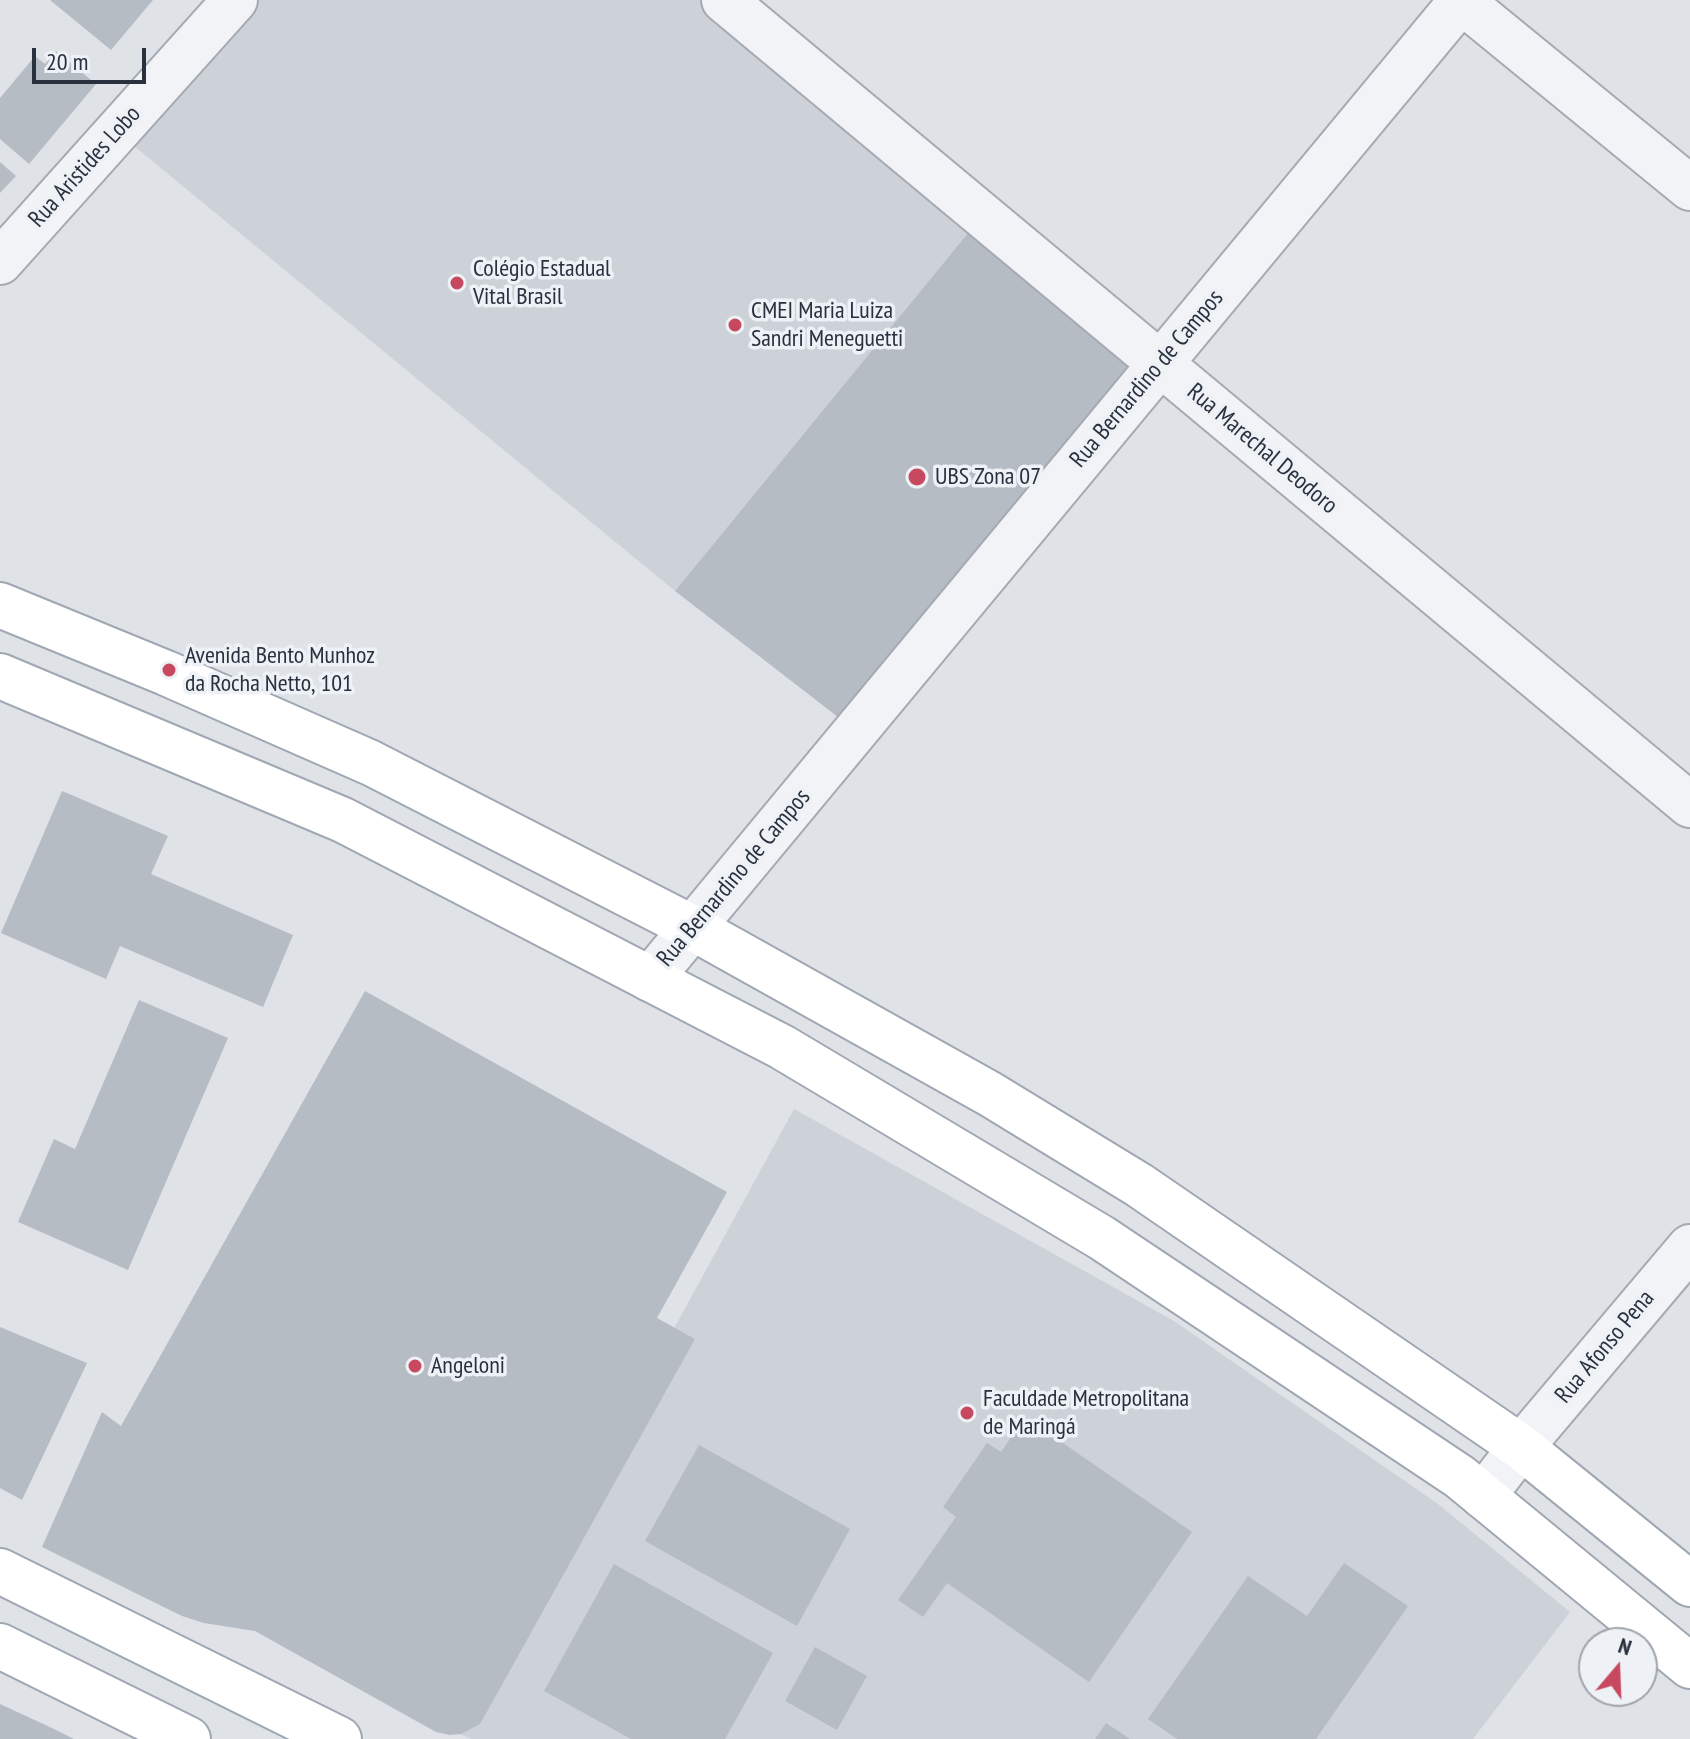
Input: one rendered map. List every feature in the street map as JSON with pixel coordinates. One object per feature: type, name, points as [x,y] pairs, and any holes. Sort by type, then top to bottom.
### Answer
[{"type":"main road","points":[[0,605],[371,763],[693,928],[990,1094],[1139,1185],[1521,1447],[1690,1584]]},
{"type":"main road","points":[[0,676],[343,820],[782,1047],[1102,1238],[1460,1477],[1690,1666]]},
{"type":"main road","points":[[228,771],[257,713]]},
{"type":"main road","points":[[1102,1238],[1139,1185]]},
{"type":"main road","points":[[0,1571],[339,1739]]},
{"type":"main road","points":[[0,1646],[188,1739]]},
{"type":"street","name":"Rua Aristides Lobo","points":[[0,262],[235,0]]},
{"type":"street","name":"Rua Marechal Deodoro","points":[[724,0],[1690,805]]},
{"type":"street","name":"Rua Bernardino de Campos","points":[[650,979],[1461,0]]},
{"type":"street","points":[[1461,0],[1690,188]]},
{"type":"street","name":"Rua Afonso Pena","points":[[1483,1496],[1690,1247]]},
{"type":"shaded area","points":[[235,0],[724,0],[982,216],[675,591],[117,132]]},
{"type":"shaded area","name":"Faculdade Metropolitana de Maringá","points":[[794,1109],[1174,1321],[1438,1504],[1570,1612],[1473,1739],[471,1739],[454,1731]]},
{"type":"building","points":[[50,0],[153,0],[111,50]]},
{"type":"building","points":[[56,51],[96,84],[29,164],[0,139],[0,98],[35,56],[45,64]]},
{"type":"building","points":[[0,162],[16,176],[0,193]]},
{"type":"building","name":"UBS Zona 07","points":[[982,216],[1160,363],[856,731],[675,591]]},
{"type":"building","points":[[62,791],[168,836],[151,874],[293,935],[263,1007],[120,946],[106,979],[1,933]]},
{"type":"building","points":[[365,991],[727,1192],[657,1318],[695,1339],[480,1724],[461,1734],[436,1732],[255,1631],[204,1623],[182,1616],[42,1547],[102,1412],[121,1426]]},
{"type":"building","points":[[139,1000],[228,1038],[128,1270],[18,1222],[54,1139],[75,1149]]},
{"type":"building","points":[[0,1327],[87,1363],[22,1500],[0,1488]]},
{"type":"building","points":[[1025,1417],[1192,1532],[1089,1682],[947,1583],[923,1617],[898,1600],[956,1517],[943,1507],[987,1443],[1001,1452]]},
{"type":"building","points":[[699,1445],[850,1529],[797,1626],[645,1541]]},
{"type":"building","points":[[1344,1563],[1408,1606],[1316,1739],[1177,1739],[1148,1719],[1248,1576],[1307,1616]]},
{"type":"building","points":[[614,1564],[773,1653],[725,1739],[631,1739],[544,1691]]},
{"type":"building","points":[[815,1647],[867,1676],[837,1730],[785,1701]]},
{"type":"building","points":[[0,1704],[54,1729],[74,1739],[0,1739]]},
{"type":"building","points":[[1106,1723],[1130,1739],[1095,1739]]},
{"type":"place","name":"Colégio Estadual Vital Brasil","points":[[457,283]]},
{"type":"place","name":"CMEI Maria Luiza Sandri Meneguetti","points":[[735,325]]},
{"type":"place","name":"UBS Zona 07","points":[[917,477]]},
{"type":"place","name":"Avenida Bento Munhoz da Rocha Netto, 101","points":[[169,670]]},
{"type":"place","name":"Angeloni","points":[[415,1366]]},
{"type":"place","name":"Faculdade Metropolitana de Maringá","points":[[967,1413]]}]
